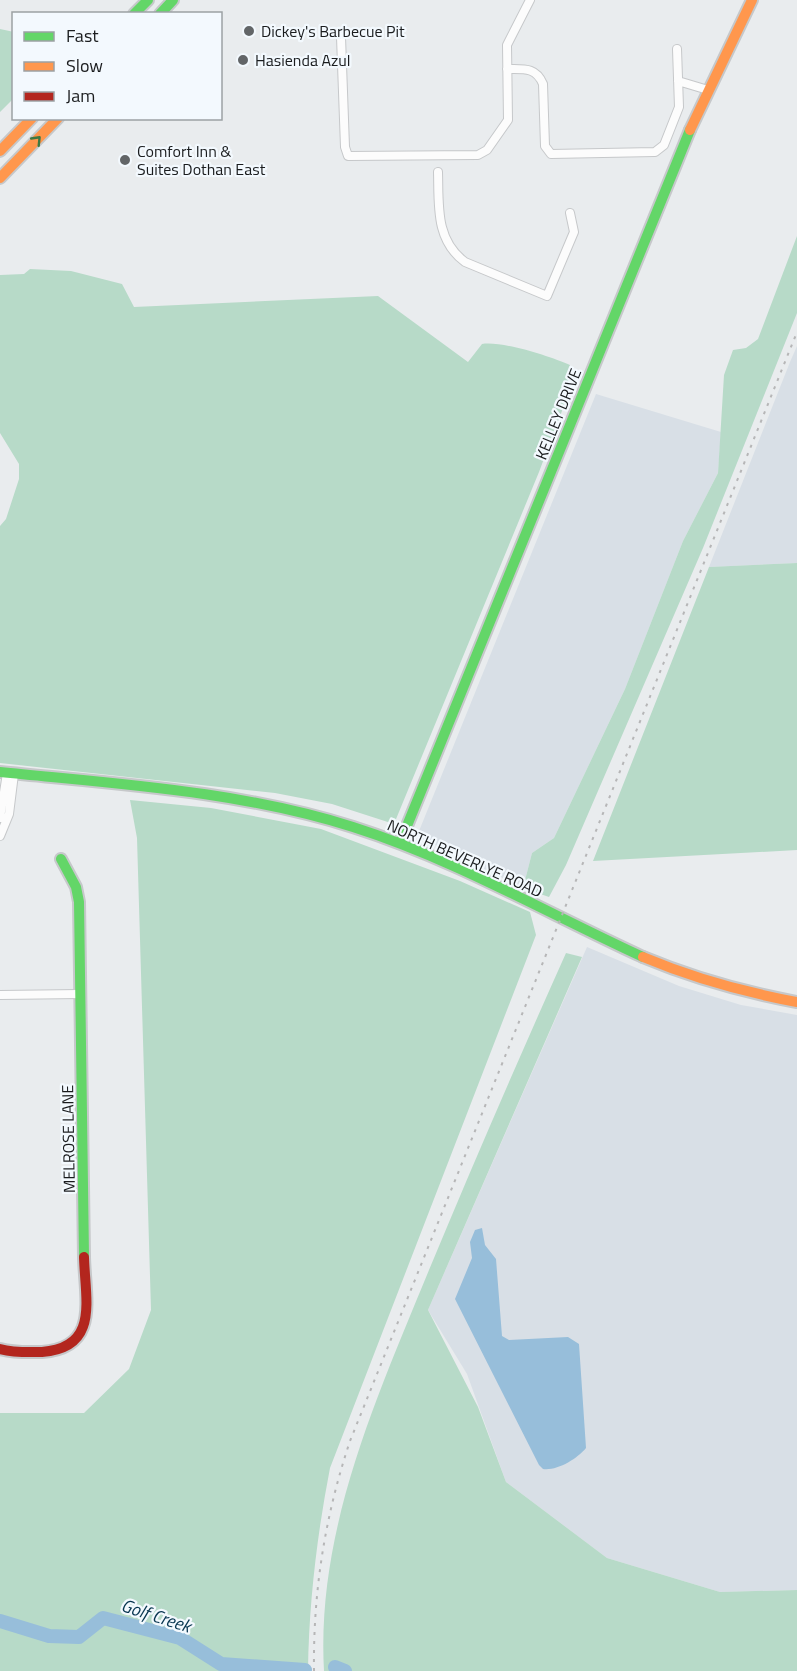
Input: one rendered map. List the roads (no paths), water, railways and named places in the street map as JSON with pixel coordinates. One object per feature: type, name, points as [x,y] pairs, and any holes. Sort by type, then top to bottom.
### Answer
[{"type":"main road","points":[[136,12],[148,0]]},
{"type":"main road","points":[[162,12],[173,0]]},
{"type":"main road","name":"KELLEY DRIVE","points":[[400,843],[669,180],[708,90],[752,0]]},
{"type":"main road","points":[[0,151],[30,120]]},
{"type":"main road","points":[[0,178],[56,120]]},
{"type":"main road","name":"NORTH BEVERLYE ROAD","points":[[7,773],[256,803],[316,816],[400,843],[684,974],[749,994],[797,1002]]},
{"type":"main road","name":"MELROSE LANE","points":[[0,1349],[13,1352],[60,1351],[75,1343],[85,1325],[79,897],[61,859]]},
{"type":"street","points":[[341,37],[345,153],[351,157],[473,156],[483,153],[508,120],[508,40],[530,0]]},
{"type":"street","points":[[507,69],[532,70],[541,78],[545,146],[551,154],[659,151],[679,107],[677,50]]},
{"type":"street","points":[[678,81],[708,90]]},
{"type":"street","points":[[438,172],[440,220],[443,235],[455,255],[465,262],[547,296],[574,232],[570,213]]},
{"type":"street","points":[[0,818],[7,773]]},
{"type":"street","points":[[0,836],[9,814],[7,773]]},
{"type":"street","points":[[0,995],[80,994]]},
{"type":"water","points":[[482,1228],[485,1245],[496,1259],[502,1336],[509,1340],[568,1337],[579,1344],[586,1448],[572,1460],[554,1468],[543,1469],[539,1465],[455,1299],[472,1258],[470,1242],[475,1230]]},
{"type":"waterway","name":"Golf Creek","points":[[0,1621],[49,1636],[79,1637],[103,1618],[180,1638],[221,1664],[305,1670]]},
{"type":"waterway","name":"Golf Creek","points":[[335,1667],[345,1671]]},
{"type":"railway","points":[[314,1671],[314,1641],[322,1554],[334,1497],[350,1441],[797,332]]},
{"type":"place","name":"Dickey's Barbecue Pit","points":[[249,31]]},
{"type":"place","name":"Hasienda Azul","points":[[243,60]]},
{"type":"place","name":"Comfort Inn & Suites Dothan East","points":[[125,160]]}]
